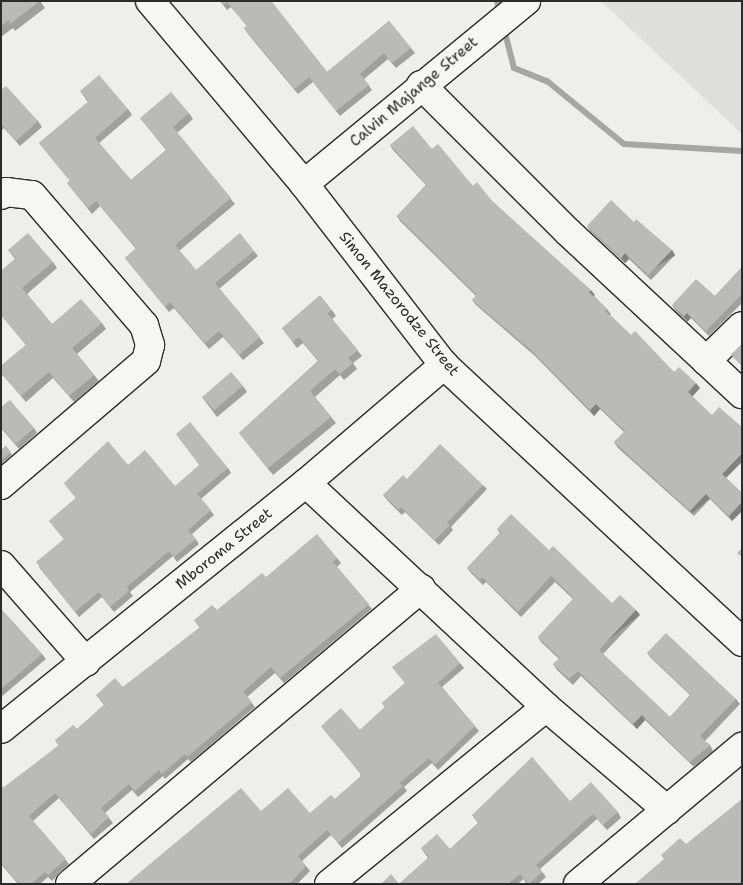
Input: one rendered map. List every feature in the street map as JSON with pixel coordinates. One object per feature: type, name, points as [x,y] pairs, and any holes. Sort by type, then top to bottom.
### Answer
[{"type":"street","name":"Simon Mazorodze Street","points":[[150,1],[304,184],[444,365],[742,642]]},
{"type":"street","name":"Calvin Majange Street","points":[[304,184],[421,85],[524,3]]},
{"type":"street","points":[[421,85],[568,232],[742,394]]},
{"type":"street","points":[[1,195],[6,192],[32,195],[144,325],[150,345],[146,361],[1,485]]},
{"type":"street","points":[[706,361],[742,326]]},
{"type":"street","name":"Mboroma Street","points":[[1,729],[306,483],[444,365]]},
{"type":"street","points":[[306,483],[421,588],[546,707],[667,810]]},
{"type":"street","points":[[1,565],[86,662]]},
{"type":"street","points":[[70,884],[421,588]]},
{"type":"street","points":[[329,884],[546,707]]},
{"type":"street","points":[[578,884],[742,748]]},
{"type":"shaded area","points":[[601,1],[742,1],[742,134]]},
{"type":"building","points":[[1,1],[40,1],[10,24],[9,20],[1,26]]},
{"type":"building","points":[[221,1],[271,1],[327,72],[389,21],[411,48],[392,63],[384,53],[360,74],[369,85],[336,111],[309,77],[295,89],[244,28],[247,26],[227,2],[224,5]]},
{"type":"building","points":[[99,75],[128,109],[95,138],[131,180],[167,150],[140,118],[171,92],[189,113],[173,127],[231,198],[175,245],[196,270],[240,233],[254,251],[215,283],[260,337],[239,355],[219,331],[205,343],[170,302],[165,307],[125,258],[136,248],[96,201],[88,208],[67,183],[70,181],[39,143],[89,101],[80,91]]},
{"type":"building","points":[[6,86],[38,121],[16,141],[1,124],[1,90]]},
{"type":"building","points":[[413,126],[432,149],[438,144],[473,186],[477,182],[492,201],[591,290],[589,292],[607,309],[605,311],[631,335],[635,331],[674,372],[679,367],[696,383],[688,392],[712,415],[719,407],[742,427],[742,453],[722,474],[742,493],[742,502],[729,516],[706,494],[690,511],[614,442],[625,431],[596,404],[590,410],[532,351],[472,300],[477,295],[397,216],[427,185],[390,145]]},
{"type":"building","points":[[611,200],[634,222],[636,219],[672,250],[648,275],[625,253],[621,258],[587,226]]},
{"type":"building","points":[[28,233],[53,262],[22,288],[52,324],[81,299],[102,323],[72,348],[94,375],[69,396],[49,372],[21,396],[1,372],[1,366],[26,345],[1,315],[1,271],[16,259],[8,250]]},
{"type":"building","points":[[742,267],[742,294],[706,331],[687,313],[684,316],[672,305],[696,279],[715,296]]},
{"type":"building","points":[[320,295],[332,310],[327,313],[358,350],[348,358],[353,363],[340,374],[335,369],[310,391],[331,417],[268,468],[239,433],[319,361],[299,337],[293,342],[282,328]]},
{"type":"building","points":[[742,344],[742,365],[731,355]]},
{"type":"building","points":[[231,372],[243,386],[214,411],[202,397]]},
{"type":"building","points":[[10,400],[34,428],[16,444],[1,427],[1,407]]},
{"type":"building","points":[[190,422],[228,468],[197,494],[211,510],[188,530],[196,539],[174,557],[169,551],[127,587],[129,591],[110,607],[99,592],[75,612],[36,562],[64,539],[49,521],[76,498],[64,483],[108,441],[128,465],[145,450],[175,486],[199,465],[176,434]]},
{"type":"building","points":[[440,444],[483,485],[447,523],[450,525],[435,540],[401,507],[399,510],[383,495],[403,475],[407,479]]},
{"type":"building","points":[[6,446],[11,452],[1,460],[1,450]]},
{"type":"building","points":[[511,514],[549,550],[553,546],[612,603],[620,595],[636,610],[599,650],[670,717],[691,695],[647,653],[666,633],[736,699],[700,736],[710,745],[690,762],[642,715],[633,724],[578,671],[569,679],[553,664],[560,658],[538,637],[574,598],[551,576],[518,612],[482,577],[480,580],[467,568],[501,532],[497,529]]},
{"type":"building","points":[[317,534],[337,558],[333,562],[369,604],[280,678],[271,667],[243,692],[252,702],[187,757],[185,754],[162,774],[159,770],[135,791],[129,784],[101,808],[109,817],[91,834],[55,793],[29,816],[66,859],[48,875],[45,872],[31,884],[19,884],[1,863],[1,785],[3,788],[59,745],[55,740],[73,725],[77,729],[105,705],[96,695],[115,678],[123,687],[200,627],[194,620],[212,605],[217,610],[262,573],[266,577]]},
{"type":"building","points":[[742,548],[742,557],[737,553]]},
{"type":"building","points":[[1,609],[42,654],[1,689]]},
{"type":"building","points":[[436,634],[460,663],[438,683],[475,726],[435,765],[429,758],[400,783],[403,786],[338,843],[327,830],[298,856],[306,866],[289,884],[126,884],[241,788],[261,811],[288,788],[310,813],[331,795],[335,799],[360,777],[360,772],[321,726],[341,708],[360,730],[385,707],[382,703],[405,683],[392,667]]},
{"type":"building","points":[[532,757],[570,801],[591,782],[618,812],[603,825],[593,814],[536,865],[542,872],[529,884],[520,874],[508,884],[399,884],[429,857],[421,848],[437,834],[450,849],[479,823],[472,815]]},
{"type":"building","points":[[742,799],[742,884],[635,884],[664,859],[661,855],[680,838],[686,844]]},
{"type":"building","points":[[391,874],[399,884],[381,884]]},
{"type":"waterway","points":[[497,1],[500,15]]},
{"type":"waterway","points":[[504,29],[514,68],[547,81],[624,144],[742,151]]}]
